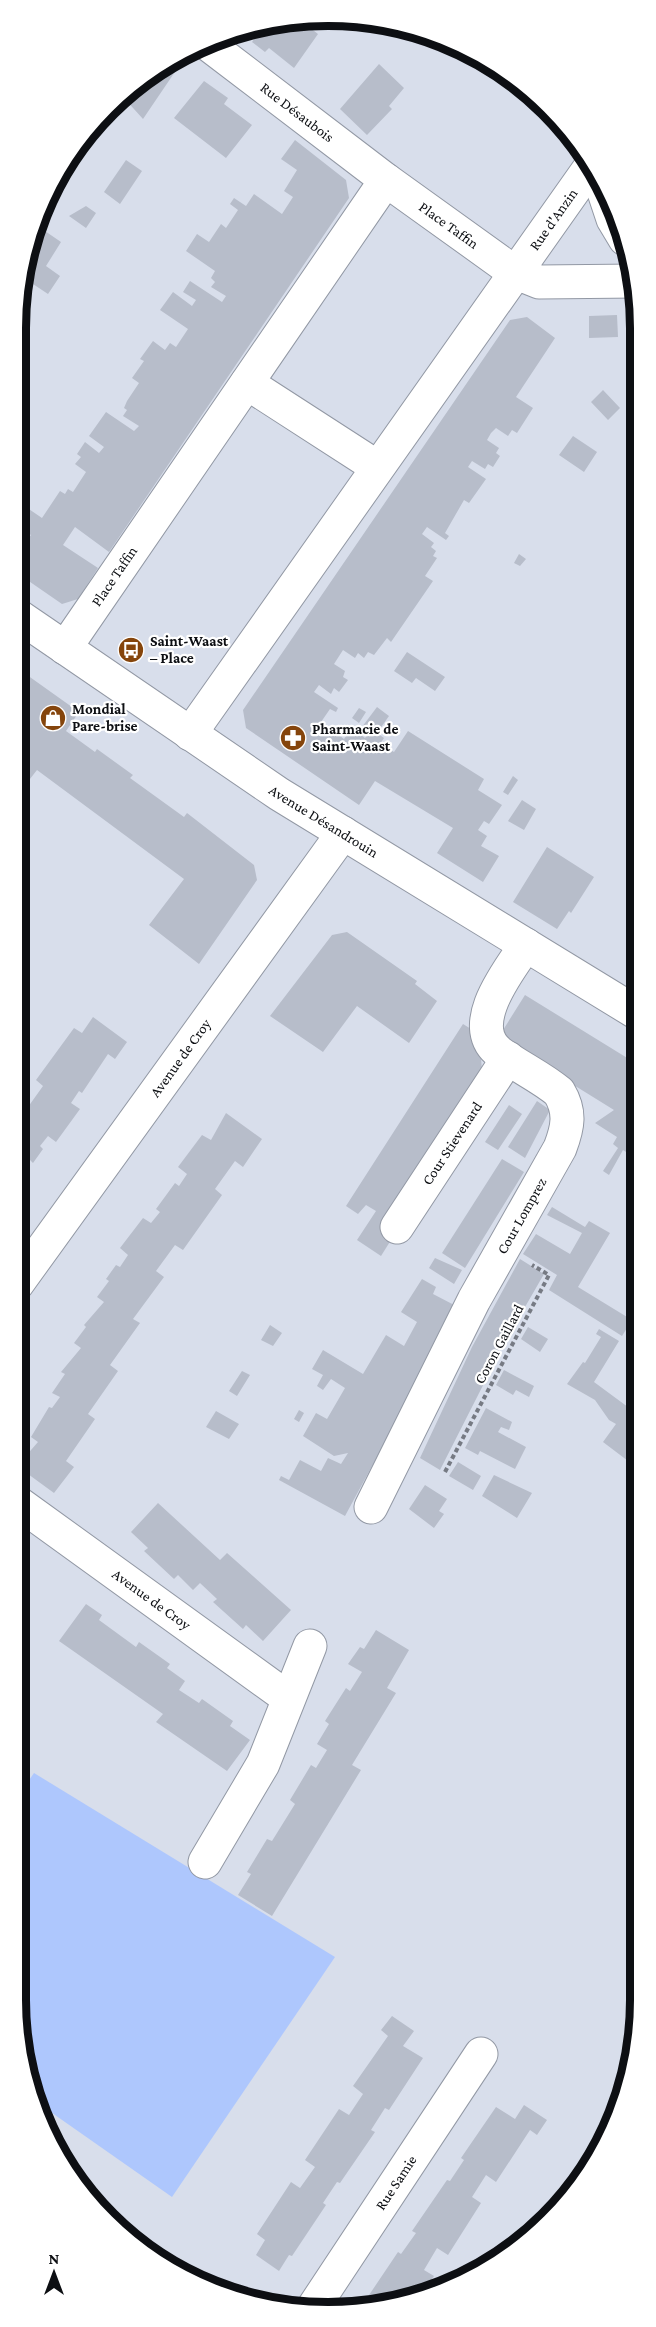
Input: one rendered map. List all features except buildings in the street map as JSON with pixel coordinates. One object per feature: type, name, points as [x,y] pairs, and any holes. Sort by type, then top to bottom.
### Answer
[{"type":"street","name":"Rue Désaubois","points":[[214,48],[386,180]]},
{"type":"street","name":"Rue d'Anzin","points":[[514,272],[587,172]]},
{"type":"street","name":"Place Taffin","points":[[65,648],[386,180],[514,272],[539,282],[627,281]]},
{"type":"street","points":[[190,734],[514,272]]},
{"type":"street","points":[[247,383],[377,467]]},
{"type":"street","name":"Avenue Désandrouin","points":[[26,621],[190,734],[343,833],[630,1009]]},
{"type":"street","name":"Avenue de Croy","points":[[26,1272],[343,833]]},
{"type":"street","name":"Cour Lomprez","points":[[371,1507],[503,1247],[560,1148],[568,1123],[564,1102],[559,1092],[492,1045],[488,1012],[497,988],[526,945]]},
{"type":"street","name":"Cour Stievenard","points":[[397,1227],[508,1058]]},
{"type":"street","name":"Avenue de Croy","points":[[26,1509],[288,1698]]},
{"type":"street","points":[[205,1862],[255,1780],[310,1646]]},
{"type":"street","name":"Rue Samie","points":[[317,2301],[481,2054]]},
{"type":"path","name":"Coron Gaillard","points":[[445,1472],[549,1275],[503,1247]]},
{"type":"shaded area","points":[[34,1773],[335,1957],[172,2197],[47,2109],[42,2096],[31,2058],[26,2019],[26,1785]]},
{"type":"place","name":"Saint-Waast – Place","points":[[131,650]]},
{"type":"place","name":"Mondial Pare-brise","points":[[53,718]]},
{"type":"place","name":"Pharmacie de Saint-Waast","points":[[293,738]]}]
